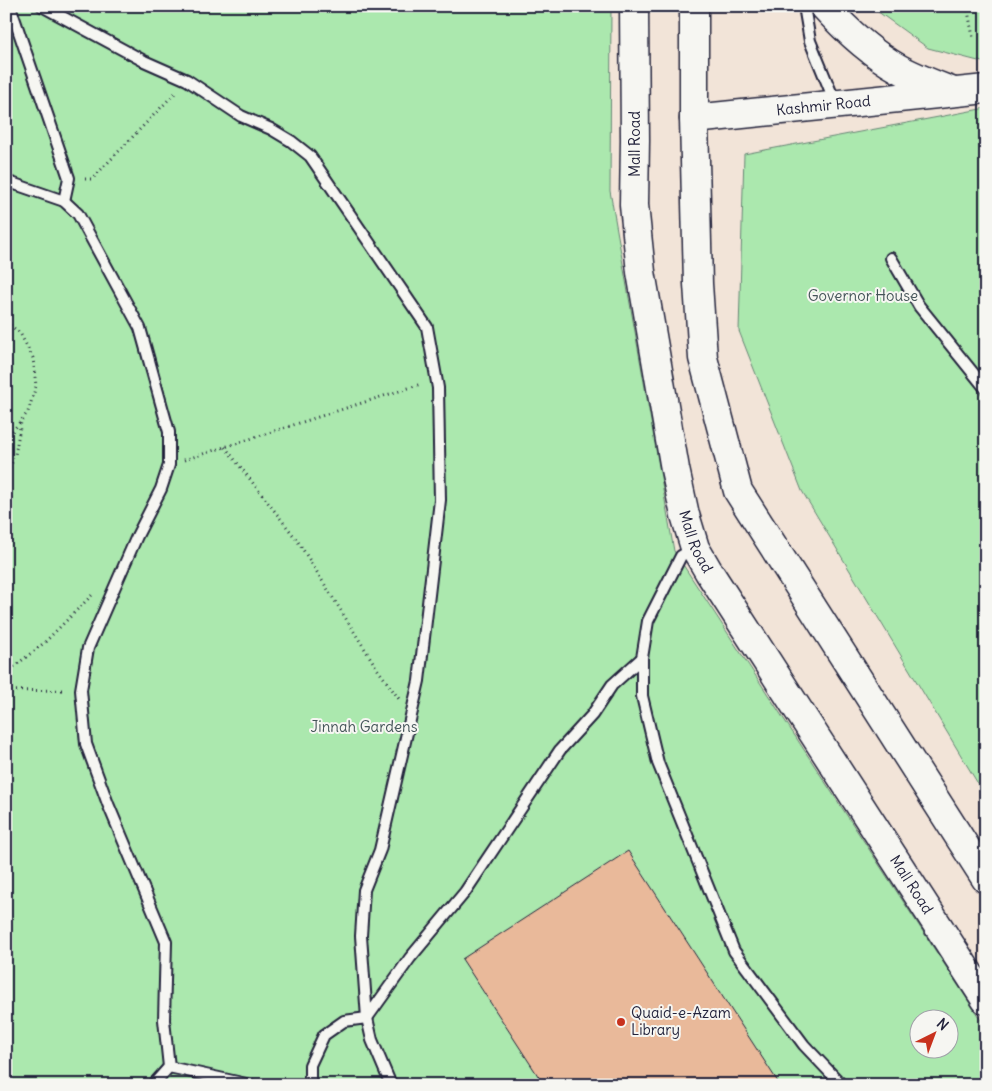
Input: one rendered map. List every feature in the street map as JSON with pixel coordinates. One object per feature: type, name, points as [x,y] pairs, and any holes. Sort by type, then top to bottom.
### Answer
[{"type":"main road","name":"Mall Road","points":[[634,6],[636,140],[634,205],[641,272],[675,469],[685,515],[695,548],[714,581],[986,1000]]},
{"type":"main road","points":[[694,6],[694,119],[698,284],[703,358],[738,491],[986,879]]},
{"type":"main road","name":"Kashmir Road","points":[[824,6],[853,36],[876,54],[899,69],[952,92]]},
{"type":"main road","name":"Kashmir Road","points":[[694,119],[986,89]]},
{"type":"lane","points":[[10,6],[69,178],[64,201]]},
{"type":"lane","points":[[42,6],[136,56],[187,80],[241,116],[271,129],[291,141],[310,156],[427,327],[437,379],[440,500],[419,680],[380,850],[364,890],[360,936],[367,1018],[372,1040],[392,1085]]},
{"type":"lane","points":[[804,6],[810,41],[836,105]]},
{"type":"lane","points":[[6,181],[64,201],[78,214],[140,328],[169,432],[169,465],[88,648],[81,690],[86,744],[108,804],[166,942],[164,1020],[170,1067]]},
{"type":"lane","points":[[891,258],[919,306],[986,389]]},
{"type":"lane","points":[[695,548],[681,556],[648,621],[642,658],[642,696],[658,763],[734,951],[804,1045],[842,1085]]},
{"type":"lane","points":[[310,1085],[310,1065],[324,1035],[344,1021],[367,1018],[410,958],[465,892],[560,750],[592,715],[612,686],[642,658]]},
{"type":"lane","points":[[153,1085],[170,1067]]},
{"type":"lane","points":[[170,1067],[251,1085]]},
{"type":"path","points":[[967,6],[973,37]]},
{"type":"path","points":[[69,178],[92,179],[187,80]]},
{"type":"path","points":[[6,322],[20,333],[33,358],[36,386],[28,412],[10,434],[6,436]]},
{"type":"path","points":[[169,465],[437,379]]},
{"type":"path","points":[[6,477],[15,455],[21,420]]},
{"type":"path","points":[[225,447],[297,540],[376,667],[411,715]]},
{"type":"path","points":[[6,673],[44,643],[93,594]]},
{"type":"path","points":[[6,691],[81,690]]},
{"type":"green space","name":"Jinnah Gardens","points":[[6,6],[611,6],[610,191],[674,551],[986,1028],[986,1085],[6,1085]]},
{"type":"green space","points":[[870,6],[986,6],[986,63],[928,48]]},
{"type":"green space","name":"Governor House","points":[[986,108],[986,797],[802,491],[739,331],[744,154]]},
{"type":"building","name":"Quaid-e-Azam Library","points":[[628,851],[780,1085],[544,1085],[462,959]]},
{"type":"place","name":"Quaid-e-Azam Library","points":[[621,1022]]}]
